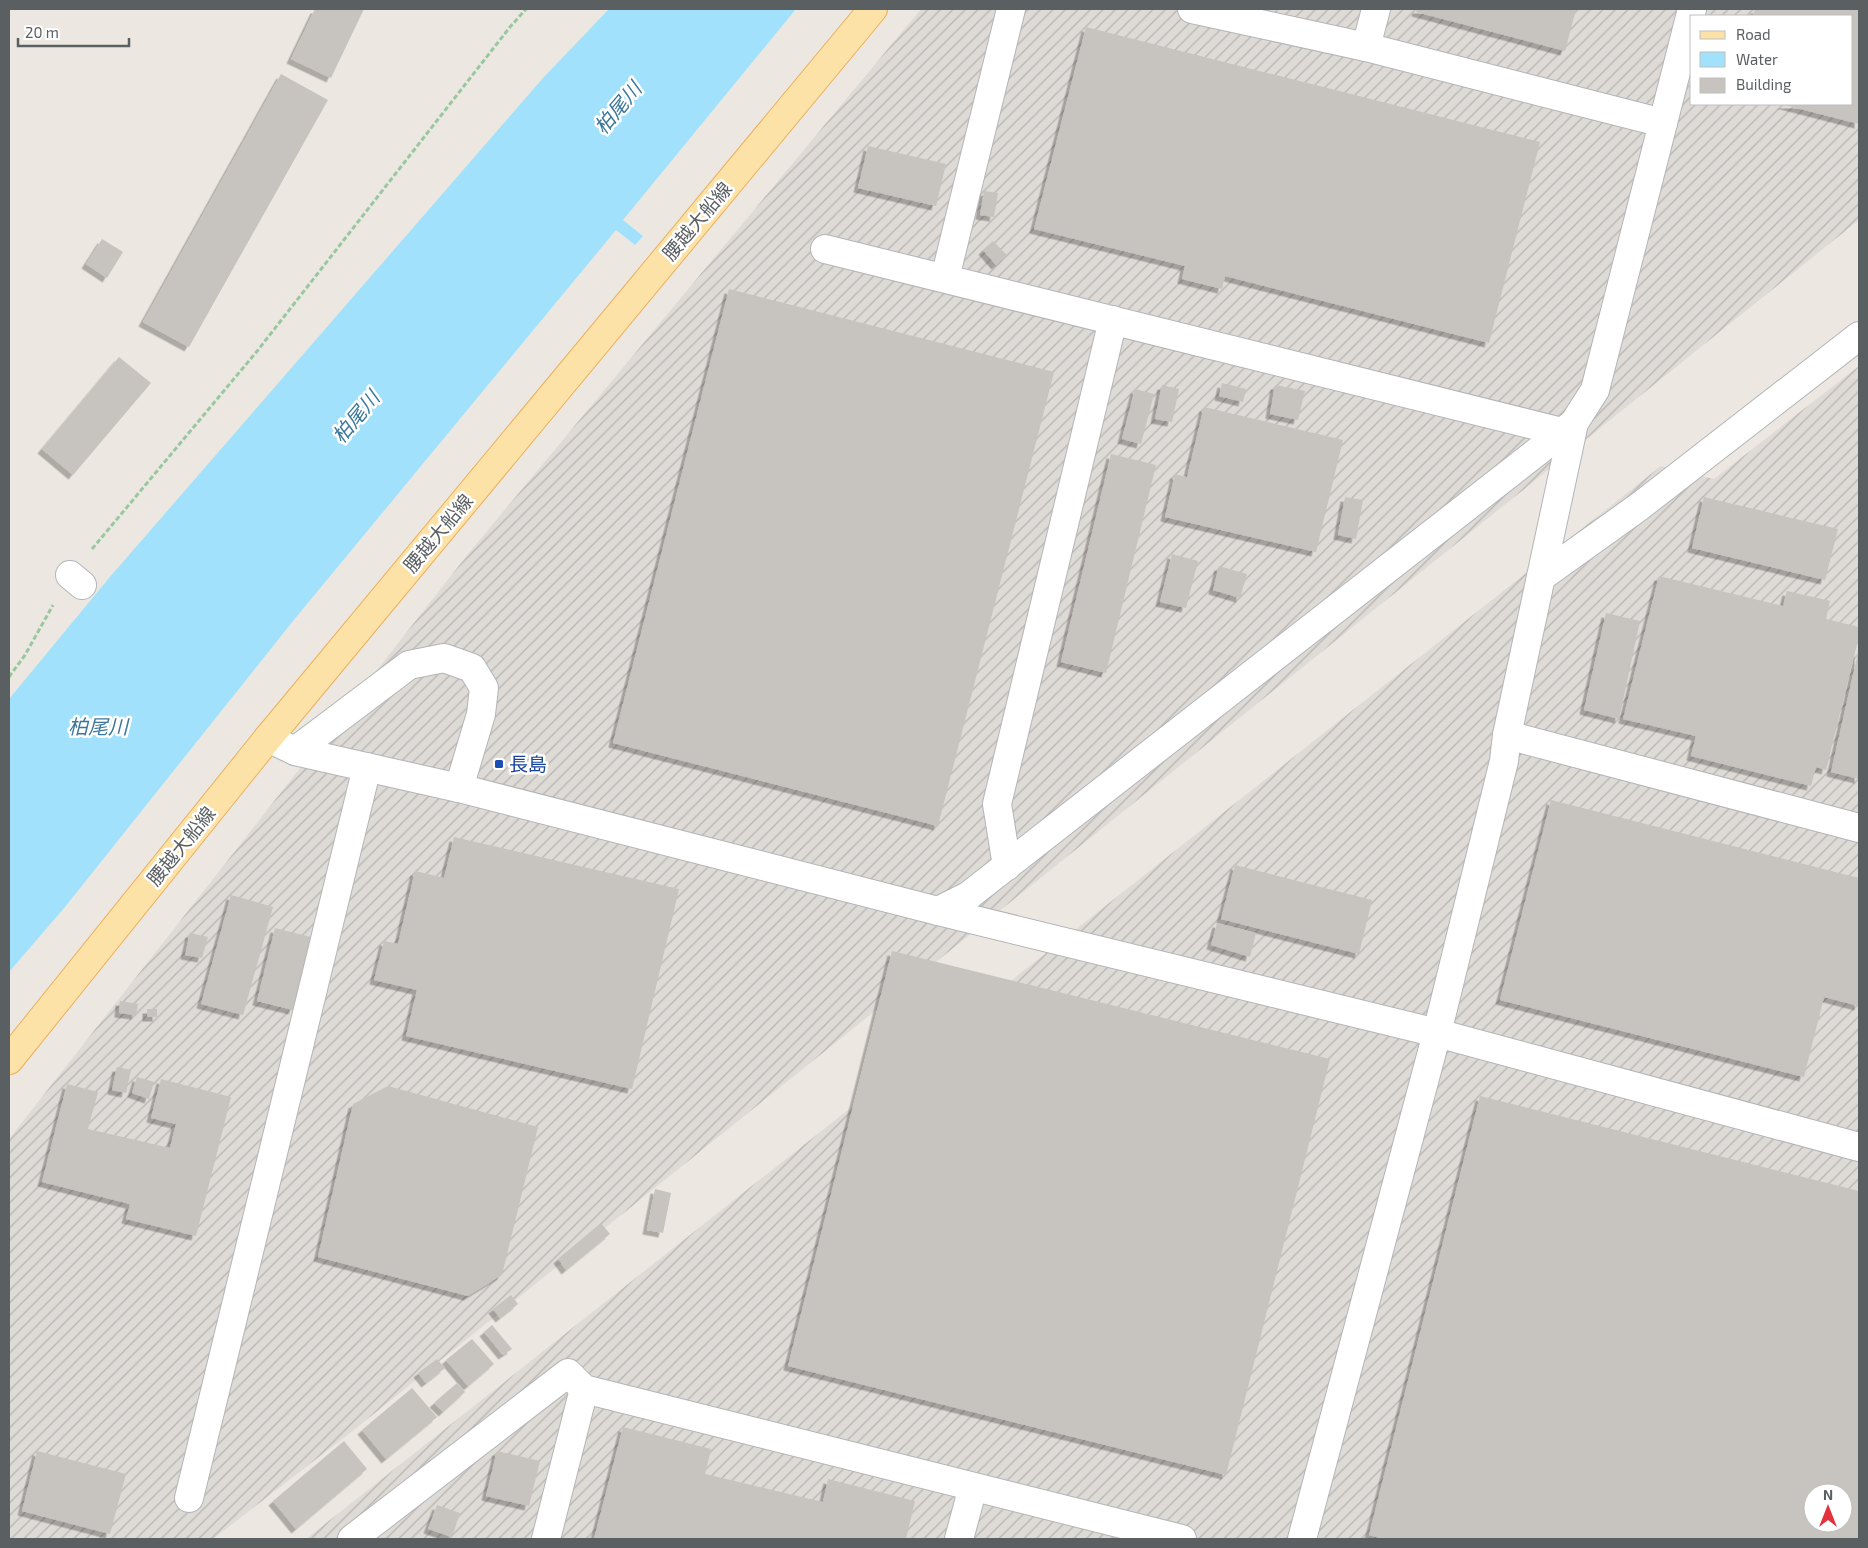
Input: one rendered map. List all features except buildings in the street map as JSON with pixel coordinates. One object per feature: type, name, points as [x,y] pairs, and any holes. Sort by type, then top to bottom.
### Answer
[{"type":"main road","name":"腰越大船線","points":[[9,1060],[268,738],[873,9]]},
{"type":"lane","points":[[945,278],[1011,9]]},
{"type":"lane","points":[[1192,9],[1366,47],[1663,123]]},
{"type":"lane","points":[[1366,47],[1376,9]]},
{"type":"lane","points":[[938,911],[968,896],[1568,427],[1595,390],[1690,17]]},
{"type":"lane","points":[[825,248],[1114,320],[1568,427]]},
{"type":"lane","points":[[1007,866],[998,804],[1114,320]]},
{"type":"lane","points":[[1541,577],[1640,506],[1859,336]]},
{"type":"lane","points":[[1302,1539],[1437,1033],[1504,761],[1507,735],[1541,577],[1568,427]]},
{"type":"lane","points":[[295,751],[409,665],[444,658],[472,668],[484,688],[481,714],[459,788]]},
{"type":"lane","points":[[1507,735],[1859,828]]},
{"type":"lane","points":[[268,738],[295,751],[459,788],[938,911],[1437,1033],[1859,1147]]},
{"type":"lane","points":[[189,1498],[367,767]]},
{"type":"lane","points":[[352,1539],[568,1373],[584,1389],[1182,1539]]},
{"type":"lane","points":[[546,1539],[584,1389]]},
{"type":"lane","points":[[959,1539],[973,1487]]},
{"type":"path","points":[[9,677],[76,580],[504,34],[526,9]]},
{"type":"shaded area","points":[[921,9],[1859,9],[1859,220],[350,1433],[213,1539],[9,1539],[9,1139],[468,554]]},
{"type":"shaded area","points":[[1859,366],[1859,1539],[306,1539],[1661,466],[1714,479]]},
{"type":"water","name":"柏尾川","points":[[609,9],[796,9],[623,220],[643,236],[635,245],[616,230],[293,621],[65,907],[9,972],[9,699],[109,578],[543,78]]},
{"type":"place","name":"長島","points":[[499,764]]}]
